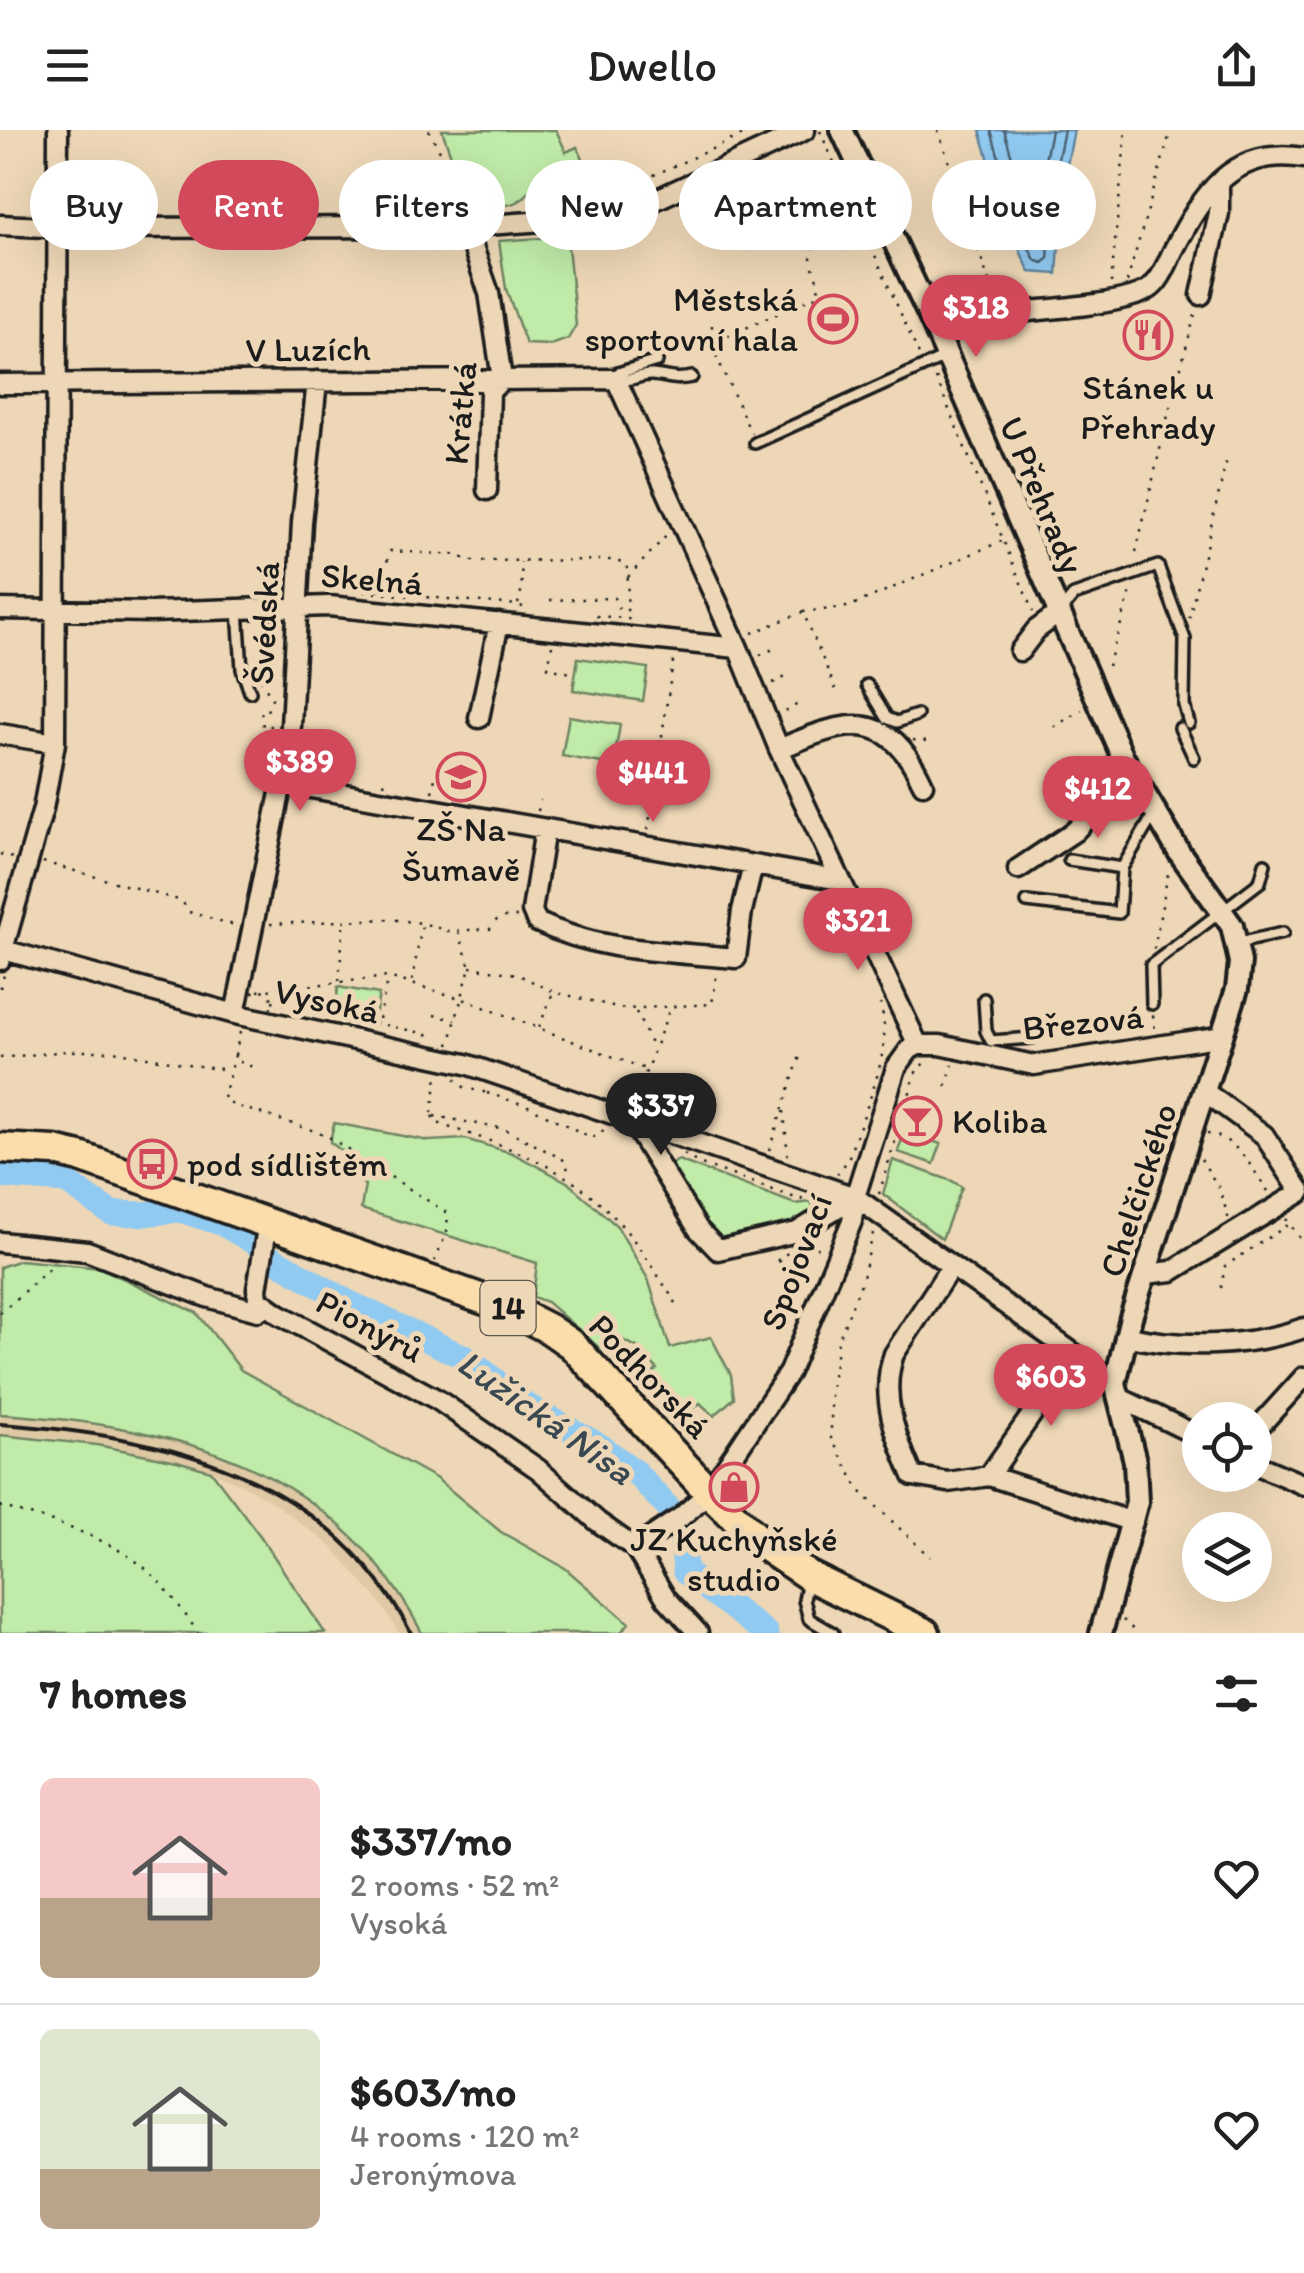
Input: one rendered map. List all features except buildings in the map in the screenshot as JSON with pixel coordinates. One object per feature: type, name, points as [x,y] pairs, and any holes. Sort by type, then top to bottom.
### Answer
[{"type":"main road","name":"Podhorská","points":[[0,1148],[80,1156],[508,1308],[549,1328],[572,1345],[709,1492],[766,1546],[809,1576],[925,1633]]},
{"type":"street","points":[[57,160],[58,130]]},
{"type":"street","points":[[505,220],[620,216],[805,130]]},
{"type":"street","name":"U Přehrady","points":[[842,130],[931,319],[1123,758],[1154,814],[1222,909],[1238,943]]},
{"type":"street","points":[[931,319],[1115,301],[1154,286],[1195,208],[1230,171],[1270,156],[1304,158]]},
{"type":"street","points":[[1201,295],[1220,213],[1219,182]]},
{"type":"street","points":[[0,224],[30,226]]},
{"type":"street","points":[[158,226],[339,224]]},
{"type":"street","points":[[1,953],[43,809],[55,743],[56,250]]},
{"type":"street","name":"Krátká","points":[[474,250],[489,294],[502,379],[490,392],[487,490]]},
{"type":"street","points":[[616,380],[738,648],[779,749],[923,1053]]},
{"type":"street","name":"V Luzích","points":[[0,384],[616,380]]},
{"type":"street","name":"Švédská","points":[[239,1015],[291,726],[297,605],[317,381]]},
{"type":"street","name":"Skelná","points":[[0,609],[238,610],[297,605],[738,648]]},
{"type":"street","name":"U Přehrady","points":[[1020,651],[1036,630],[1059,613]]},
{"type":"street","points":[[480,718],[499,623]]},
{"type":"street","points":[[779,749],[824,730],[866,727],[888,734],[904,750],[923,784]]},
{"type":"street","points":[[0,734],[55,743]]},
{"type":"street","points":[[1018,870],[1075,831],[1091,814],[1123,758]]},
{"type":"street","points":[[282,784],[541,823],[840,880]]},
{"type":"street","points":[[541,823],[532,912],[537,922],[567,936],[637,952],[728,957],[753,865]]},
{"type":"street","name":"Chelčického","points":[[1102,1633],[1132,1522],[1137,1488],[1117,1391],[1126,1336],[1237,990],[1238,943]]},
{"type":"street","name":"Vysoká","points":[[1,953],[239,1015],[445,1058],[626,1123],[855,1197],[884,1215],[1003,1314],[1074,1355],[1117,1391],[1182,1427]]},
{"type":"street","name":"Březová","points":[[923,1053],[940,1045],[1034,1065],[1223,1036]]},
{"type":"street","name":"Spojovací","points":[[709,1492],[789,1372],[852,1221],[855,1197],[896,1068],[909,1050],[923,1053]]},
{"type":"street","points":[[1145,1274],[1172,1271],[1303,1191],[1264,1135],[1205,1092]]},
{"type":"street","points":[[626,1123],[638,1131],[698,1229],[718,1250],[798,1232],[855,1197]]},
{"type":"street","name":"Pionýrů","points":[[268,1222],[256,1289],[258,1299],[438,1400],[538,1469],[634,1548],[666,1598],[697,1633]]},
{"type":"street","name":"Pionýrů","points":[[9,1244],[86,1251],[176,1282],[207,1297],[258,1312],[266,1305]]},
{"type":"street","points":[[950,1268],[894,1354],[889,1368],[891,1426],[914,1476],[948,1482],[989,1476],[1132,1522]]},
{"type":"street","points":[[1126,1336],[1154,1343],[1238,1343],[1276,1338],[1304,1328]]},
{"type":"street","points":[[989,1476],[1074,1355]]},
{"type":"street","points":[[1272,1412],[1304,1377]]},
{"type":"street","points":[[1272,1471],[1304,1485]]},
{"type":"street","points":[[634,1548],[709,1492]]},
{"type":"lane","points":[[756,443],[947,356]]},
{"type":"lane","points":[[657,361],[618,373],[616,380],[628,382],[654,374],[675,381],[692,377]]},
{"type":"lane","points":[[1059,613],[1074,595],[1158,566],[1185,639],[1185,726],[1194,758]]},
{"type":"lane","points":[[238,610],[242,669],[250,692]]},
{"type":"lane","points":[[867,685],[887,718],[897,722],[917,715]]},
{"type":"lane","points":[[1026,902],[1119,913],[1122,868],[1154,814]]},
{"type":"lane","points":[[1069,860],[1122,868]]},
{"type":"lane","points":[[1152,1004],[1151,965],[1260,882],[1265,864]]},
{"type":"lane","points":[[1238,943],[1283,932]]},
{"type":"lane","points":[[984,999],[986,1031],[991,1041],[1032,1038]]},
{"type":"lane","points":[[809,1576],[804,1600],[809,1619],[832,1633]]},
{"type":"path","points":[[429,130],[445,160]]},
{"type":"path","points":[[659,171],[754,130]]},
{"type":"path","points":[[819,130],[832,160]]},
{"type":"path","points":[[938,130],[999,312]]},
{"type":"path","points":[[1115,301],[1126,130]]},
{"type":"path","points":[[1115,301],[1171,130]]},
{"type":"path","points":[[657,361],[711,344],[818,295],[820,283],[812,263],[812,250]]},
{"type":"path","points":[[873,250],[924,366],[936,378],[1034,612]]},
{"type":"path","points":[[1136,552],[1201,295]]},
{"type":"path","points":[[712,325],[711,344],[756,443]]},
{"type":"path","points":[[1185,639],[1227,459]]},
{"type":"path","points":[[628,577],[672,530]]},
{"type":"path","points":[[752,633],[803,612],[848,606],[1002,541]]},
{"type":"path","points":[[521,562],[518,605],[378,593],[390,551],[458,555],[468,561],[614,560],[625,564],[627,618],[614,598],[550,600]]},
{"type":"path","points":[[1108,666],[1131,591]]},
{"type":"path","points":[[803,612],[838,695]]},
{"type":"path","points":[[555,629],[548,668],[576,674]]},
{"type":"path","points":[[646,836],[659,774],[676,642]]},
{"type":"path","points":[[760,655],[778,647]]},
{"type":"path","points":[[240,649],[251,650],[255,669],[268,694],[274,705],[282,708],[261,710],[263,727],[281,725]]},
{"type":"path","points":[[773,683],[790,675]]},
{"type":"path","points":[[785,711],[802,702]]},
{"type":"path","points":[[1054,727],[1083,712]]},
{"type":"path","points":[[250,719],[262,718]]},
{"type":"path","points":[[382,790],[386,775]]},
{"type":"path","points":[[431,798],[435,778]]},
{"type":"path","points":[[540,800],[541,823]]},
{"type":"path","points":[[0,854],[18,859]]},
{"type":"path","points":[[36,860],[182,901],[188,912],[253,928],[388,918],[459,932],[490,929],[499,917],[534,917]]},
{"type":"path","points":[[1151,965],[1170,860]]},
{"type":"path","points":[[339,981],[344,919]]},
{"type":"path","points":[[412,982],[422,923]]},
{"type":"path","points":[[455,939],[459,932]]},
{"type":"path","points":[[459,932],[470,967],[437,1076],[432,1116],[444,1126],[516,1148],[569,1177],[622,1226],[676,1303]]},
{"type":"path","points":[[470,967],[517,974],[554,992],[636,1011],[712,1004],[728,957]]},
{"type":"path","points":[[379,1022],[388,977]]},
{"type":"path","points":[[272,1001],[267,1011],[256,1013],[245,993],[388,977],[463,999],[644,1069]]},
{"type":"path","points":[[266,990],[272,1001]]},
{"type":"path","points":[[539,1027],[554,992]]},
{"type":"path","points":[[828,1176],[842,1170],[848,1160],[885,1051],[885,1019],[877,994]]},
{"type":"path","points":[[272,1001],[431,1035],[445,1058]]},
{"type":"path","points":[[1152,1004],[1156,1047]]},
{"type":"path","points":[[455,1078],[465,1088],[528,1106],[592,1138],[626,1123],[670,1007]]},
{"type":"path","points":[[636,1011],[653,1047]]},
{"type":"path","points":[[239,1015],[224,1096],[228,1103],[324,1134],[447,1212],[444,1238],[432,1268]]},
{"type":"path","points":[[434,1015],[457,1020]]},
{"type":"path","points":[[0,1058],[66,1051],[114,1052],[230,1068]]},
{"type":"path","points":[[767,1156],[801,1052]]},
{"type":"path","points":[[923,1053],[878,1196],[889,1206],[876,1224],[863,1278],[838,1341],[831,1391],[831,1438],[860,1491],[930,1557]]},
{"type":"path","points":[[234,1055],[240,1062],[258,1068]]},
{"type":"path","points":[[946,1086],[955,1058]]},
{"type":"path","points":[[487,1093],[497,1088]]},
{"type":"path","points":[[783,1162],[789,1164],[784,1106]]},
{"type":"path","points":[[432,1116],[505,1129],[566,1160],[569,1177]]},
{"type":"path","points":[[1214,1134],[1239,1151],[1304,1244]]},
{"type":"path","points":[[680,1145],[686,1158],[696,1162],[800,1200],[806,1195]]},
{"type":"path","points":[[1196,1149],[1220,1190],[1230,1225]]},
{"type":"path","points":[[1222,1288],[1225,1266],[1290,1224]]},
{"type":"path","points":[[821,1295],[808,1276],[777,1261],[780,1256],[796,1251],[842,1245]]},
{"type":"path","points":[[0,1313],[49,1267],[86,1251]]},
{"type":"path","points":[[0,1506],[114,1546],[140,1564],[198,1633]]},
{"type":"shaded area","points":[[0,1414],[57,1418],[143,1432],[218,1452],[255,1468],[320,1509],[346,1531],[396,1588],[422,1633],[399,1633],[379,1601],[331,1546],[245,1486],[211,1471],[139,1453],[55,1438],[0,1435]]},
{"type":"green space","points":[[442,130],[556,130],[566,152],[577,147],[583,159],[525,160],[525,196],[505,205],[505,160],[453,160]]},
{"type":"green space","points":[[525,239],[525,250],[568,250],[576,325],[568,339],[551,345],[526,344],[506,289],[500,250],[505,250],[505,241]]},
{"type":"green space","points":[[578,658],[648,668],[643,701],[573,690]]},
{"type":"green space","points":[[569,716],[620,725],[613,765],[562,756]]},
{"type":"green space","points":[[338,987],[379,994],[376,1011],[336,1006]]},
{"type":"green space","points":[[334,1123],[429,1141],[465,1139],[512,1153],[567,1182],[617,1226],[648,1279],[670,1348],[711,1337],[731,1375],[734,1398],[714,1416],[700,1403],[681,1418],[655,1390],[644,1385],[657,1369],[641,1349],[618,1338],[603,1351],[547,1302],[533,1297],[537,1263],[361,1209],[365,1185],[352,1177],[355,1161],[330,1142]]},
{"type":"green space","points":[[904,1132],[941,1144],[934,1164],[898,1152]]},
{"type":"green space","points":[[678,1160],[795,1204],[812,1202],[814,1216],[797,1225],[722,1243],[704,1227],[667,1168]]},
{"type":"green space","points":[[893,1160],[962,1187],[942,1239],[883,1194]]},
{"type":"green space","points":[[20,1260],[101,1268],[197,1313],[241,1370],[437,1479],[501,1532],[565,1568],[629,1623],[620,1633],[422,1633],[386,1576],[344,1529],[297,1493],[244,1465],[187,1444],[127,1429],[0,1414],[0,1267]]},
{"type":"green space","points":[[0,1435],[97,1445],[211,1471],[325,1633],[0,1633]]},
{"type":"water","points":[[980,130],[1074,130],[1068,160],[989,160]]},
{"type":"water","points":[[1020,250],[1059,250],[1057,274],[1030,272]]},
{"type":"waterway","name":"Lužická Nisa","points":[[0,1176],[65,1181],[111,1213],[180,1210],[221,1223],[257,1244]]},
{"type":"waterway","name":"Lužická Nisa","points":[[268,1256],[346,1301],[470,1360],[524,1404],[602,1447],[635,1472],[672,1512],[682,1534],[685,1572],[766,1633]]},
{"type":"railway","points":[[0,1424],[122,1439],[181,1453],[236,1473],[288,1500],[335,1535],[376,1579],[411,1633]]},
{"type":"place","name":"Městská sportovní hala","points":[[833,319]]},
{"type":"place","name":"Stánek u Přehrady","points":[[1148,335]]},
{"type":"place","name":"ZŠ Na Šumavě","points":[[461,777]]},
{"type":"place","name":"Koliba","points":[[917,1121]]},
{"type":"place","name":"pod sídlištěm","points":[[152,1164]]},
{"type":"place","name":"JZ Kuchyňské studio","points":[[734,1487]]}]
